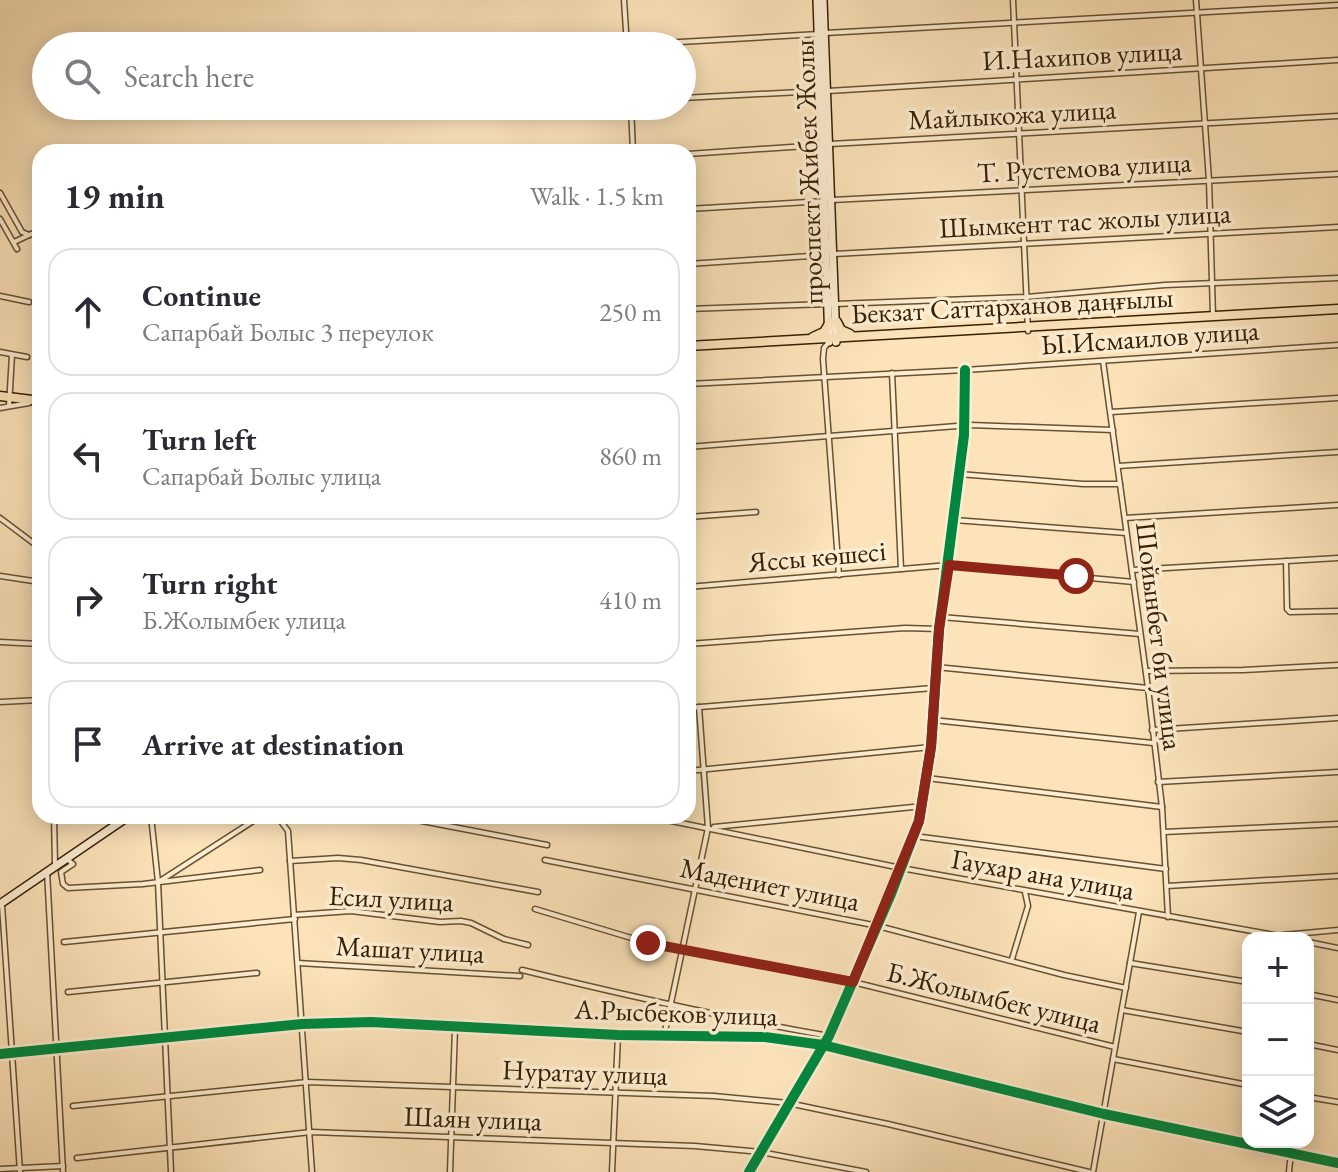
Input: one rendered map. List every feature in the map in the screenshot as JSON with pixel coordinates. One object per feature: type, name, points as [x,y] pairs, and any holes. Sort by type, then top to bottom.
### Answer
[{"type":"main road","name":"Бекзат Саттарханов даңғылы","points":[[1064,327],[1213,316],[1338,312]]},
{"type":"main road","name":"Бекзат Саттарханов даңғылы","points":[[696,348],[1338,312]]},
{"type":"main road","points":[[809,339],[824,332],[833,322],[843,331],[863,337]]},
{"type":"main road","name":"Бекзат Саттарханов даңғылы","points":[[696,347],[809,339],[832,341]]},
{"type":"main road","points":[[6,397],[32,399]]},
{"type":"street","points":[[624,0],[626,32]]},
{"type":"street","name":"проспект Жибек Жолы","points":[[820,0],[832,341]]},
{"type":"street","points":[[1013,0],[1028,329]]},
{"type":"street","points":[[1196,0],[1209,180],[1213,316]]},
{"type":"street","points":[[696,42],[1338,5]]},
{"type":"street","name":"И.Нахипов улица","points":[[696,97],[1338,60]]},
{"type":"street","name":"Майлыкожа улица","points":[[696,153],[1338,116]]},
{"type":"street","points":[[632,120],[633,144]]},
{"type":"street","name":"Т. Рустемова улица","points":[[696,208],[1338,174]]},
{"type":"street","points":[[0,193],[22,232],[29,235]]},
{"type":"street","points":[[0,219],[17,249]]},
{"type":"street","name":"Шымкент тас жолы улица","points":[[696,263],[1338,227]]},
{"type":"street","points":[[14,242],[32,234]]},
{"type":"street","points":[[696,309],[1026,297],[1125,287],[1338,278]]},
{"type":"street","points":[[0,296],[29,302]]},
{"type":"street","points":[[832,341],[823,351],[839,575]]},
{"type":"street","name":"Ы.Исмаилов улица","points":[[696,384],[965,370],[1338,345]]},
{"type":"street","points":[[0,352],[27,357]]},
{"type":"street","points":[[0,408],[6,397],[12,355]]},
{"type":"street","name":"Шойынбет би улица","points":[[1103,361],[1162,807],[1168,917]]},
{"type":"street","points":[[749,1172],[829,1036],[878,926],[923,806],[931,747],[939,629],[964,426],[965,370]]},
{"type":"street","points":[[892,373],[901,569]]},
{"type":"street","points":[[1111,412],[1338,398]]},
{"type":"street","points":[[696,446],[964,426],[1113,430]]},
{"type":"street","points":[[1118,466],[1338,452]]},
{"type":"street","points":[[958,474],[1120,484]]},
{"type":"street","points":[[1125,518],[1338,505]]},
{"type":"street","points":[[696,516],[756,512]]},
{"type":"street","points":[[0,518],[32,542]]},
{"type":"street","points":[[954,520],[1126,533]]},
{"type":"street","points":[[1132,570],[1338,558]]},
{"type":"street","points":[[1286,561],[1287,609],[1290,612],[1338,611]]},
{"type":"street","name":"Яссы көшесі","points":[[696,586],[949,565],[1134,582]]},
{"type":"street","points":[[0,576],[32,581]]},
{"type":"street","points":[[941,617],[1140,634]]},
{"type":"street","points":[[696,643],[905,628],[939,629]]},
{"type":"street","points":[[0,642],[32,644]]},
{"type":"street","points":[[1146,671],[1256,670],[1338,665]]},
{"type":"street","points":[[936,667],[1148,688]]},
{"type":"street","points":[[696,707],[934,688]]},
{"type":"street","points":[[0,702],[32,700]]},
{"type":"street","points":[[664,1036],[708,828],[699,707]]},
{"type":"street","points":[[1152,730],[1338,718]]},
{"type":"street","points":[[933,720],[1153,743]]},
{"type":"street","points":[[696,771],[931,747]]},
{"type":"street","points":[[1158,782],[1338,772]]},
{"type":"street","points":[[927,778],[1162,807]]},
{"type":"street","points":[[708,828],[923,806]]},
{"type":"street","points":[[55,824],[58,869],[65,887],[158,882],[260,870]]},
{"type":"street","points":[[20,1170],[1,904],[47,871],[58,869],[66,858],[117,824]]},
{"type":"street","points":[[152,824],[161,932],[171,1172]]},
{"type":"street","points":[[158,882],[249,824]]},
{"type":"street","points":[[283,824],[288,831],[312,1172]]},
{"type":"street","points":[[438,824],[547,845]]},
{"type":"street","name":"Гаухар ана улица","points":[[688,824],[901,868],[1254,932]]},
{"type":"street","points":[[1164,832],[1338,824]]},
{"type":"street","points":[[914,836],[1166,869]]},
{"type":"street","points":[[290,861],[361,860],[538,892]]},
{"type":"street","name":"Мадениет улица","points":[[545,860],[878,926],[1064,975],[1126,988]]},
{"type":"street","points":[[0,1169],[63,1169],[47,871]]},
{"type":"street","points":[[1167,886],[1338,876]]},
{"type":"street","points":[[1012,959],[1028,906],[1025,891]]},
{"type":"street","name":"Б.Жолымбек улица","points":[[535,909],[636,940],[853,982],[1115,1047]]},
{"type":"street","name":"Есил улица","points":[[64,942],[351,911],[440,922],[461,921],[504,939],[528,945]]},
{"type":"street","points":[[1091,1172],[1139,912]]},
{"type":"street","points":[[1314,932],[1338,930]]},
{"type":"street","points":[[1314,943],[1338,948]]},
{"type":"street","name":"Машат улица","points":[[298,963],[520,976]]},
{"type":"street","points":[[1130,963],[1242,981]]},
{"type":"street","name":"Машат улица","points":[[522,970],[672,1003],[719,1017],[829,1036]]},
{"type":"street","points":[[68,992],[257,973]]},
{"type":"street","points":[[1314,995],[1338,1000]]},
{"type":"street","name":"Б.Жолымбек улица","points":[[1122,1010],[1242,1031]]},
{"type":"street","name":"А.Рысбеков улица","points":[[0,1054],[302,1024],[371,1022],[618,1035],[765,1037],[823,1045],[1104,1114],[1338,1163]]},
{"type":"street","points":[[450,1172],[455,1028]]},
{"type":"street","points":[[612,1172],[618,1035]]},
{"type":"street","points":[[1314,1045],[1338,1050]]},
{"type":"street","points":[[1113,1059],[1242,1084]]},
{"type":"street","name":"Нуратау улица","points":[[73,1106],[307,1082],[714,1096],[788,1103],[1091,1172]]},
{"type":"street","points":[[1314,1098],[1338,1102]]},
{"type":"street","name":"Шаян улица","points":[[77,1158],[311,1132],[761,1152],[866,1172]]},
{"type":"street","points":[[1289,1172],[1291,1148]]},
{"type":"cycle path","points":[[749,1172],[829,1036],[919,821],[931,747],[939,629],[964,435],[965,370]]},
{"type":"cycle path","points":[[0,1054],[302,1024],[371,1022],[618,1035],[765,1037],[823,1045],[1104,1114],[1338,1163]]},
{"type":"route","points":[[648,943],[853,982],[891,894],[923,806],[931,747],[939,629],[949,565],[1076,576]]}]
